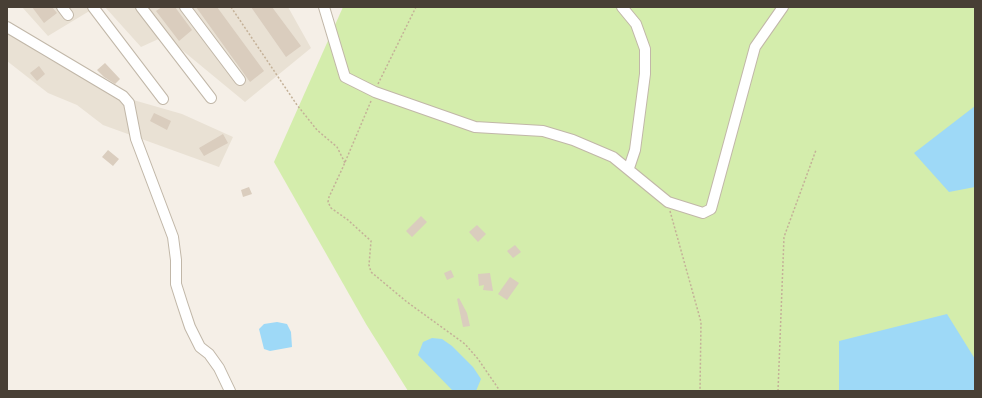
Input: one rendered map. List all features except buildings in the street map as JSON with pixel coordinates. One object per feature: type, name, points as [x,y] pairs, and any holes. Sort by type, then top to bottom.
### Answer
[{"type":"street","points":[[93,7],[163,99]]},
{"type":"street","points":[[142,7],[212,98]]},
{"type":"street","points":[[185,7],[240,80]]},
{"type":"street","points":[[324,7],[345,77],[375,92],[475,127],[543,131],[572,140],[614,157],[668,202],[702,213],[711,209],[755,47],[783,7]]},
{"type":"street","points":[[622,7],[636,24],[645,49],[645,74],[635,150],[629,168]]},
{"type":"street","points":[[7,27],[123,96],[129,103],[136,139],[173,237],[176,260],[176,284],[182,303],[197,340],[219,368],[230,391]]},
{"type":"path","points":[[231,7],[298,105],[317,130],[336,147],[345,164]]},
{"type":"path","points":[[416,7],[375,92],[328,202],[331,208],[348,220],[371,241],[369,265],[371,272],[407,302],[465,344],[478,359],[500,391]]},
{"type":"path","points":[[778,391],[784,237],[816,150]]},
{"type":"path","points":[[668,202],[701,322],[700,391]]},
{"type":"shaded area","points":[[22,7],[96,7],[48,36]]},
{"type":"shaded area","points":[[105,7],[288,7],[311,48],[245,102],[165,36],[141,47]]},
{"type":"shaded area","points":[[7,30],[42,55],[109,93],[182,114],[233,137],[219,167],[103,125],[77,105],[48,93],[7,61]]},
{"type":"green space","points":[[343,7],[975,7],[975,391],[408,391],[366,324],[274,162]]},
{"type":"water","points":[[975,106],[975,187],[949,192],[914,153]]},
{"type":"water","points":[[947,314],[975,359],[975,391],[839,391],[839,341]]},
{"type":"water","points":[[277,322],[287,324],[291,332],[292,347],[270,351],[264,349],[259,329],[264,324]]},
{"type":"water","points":[[432,338],[442,339],[452,346],[473,367],[481,379],[476,391],[453,391],[418,355],[423,342]]}]
